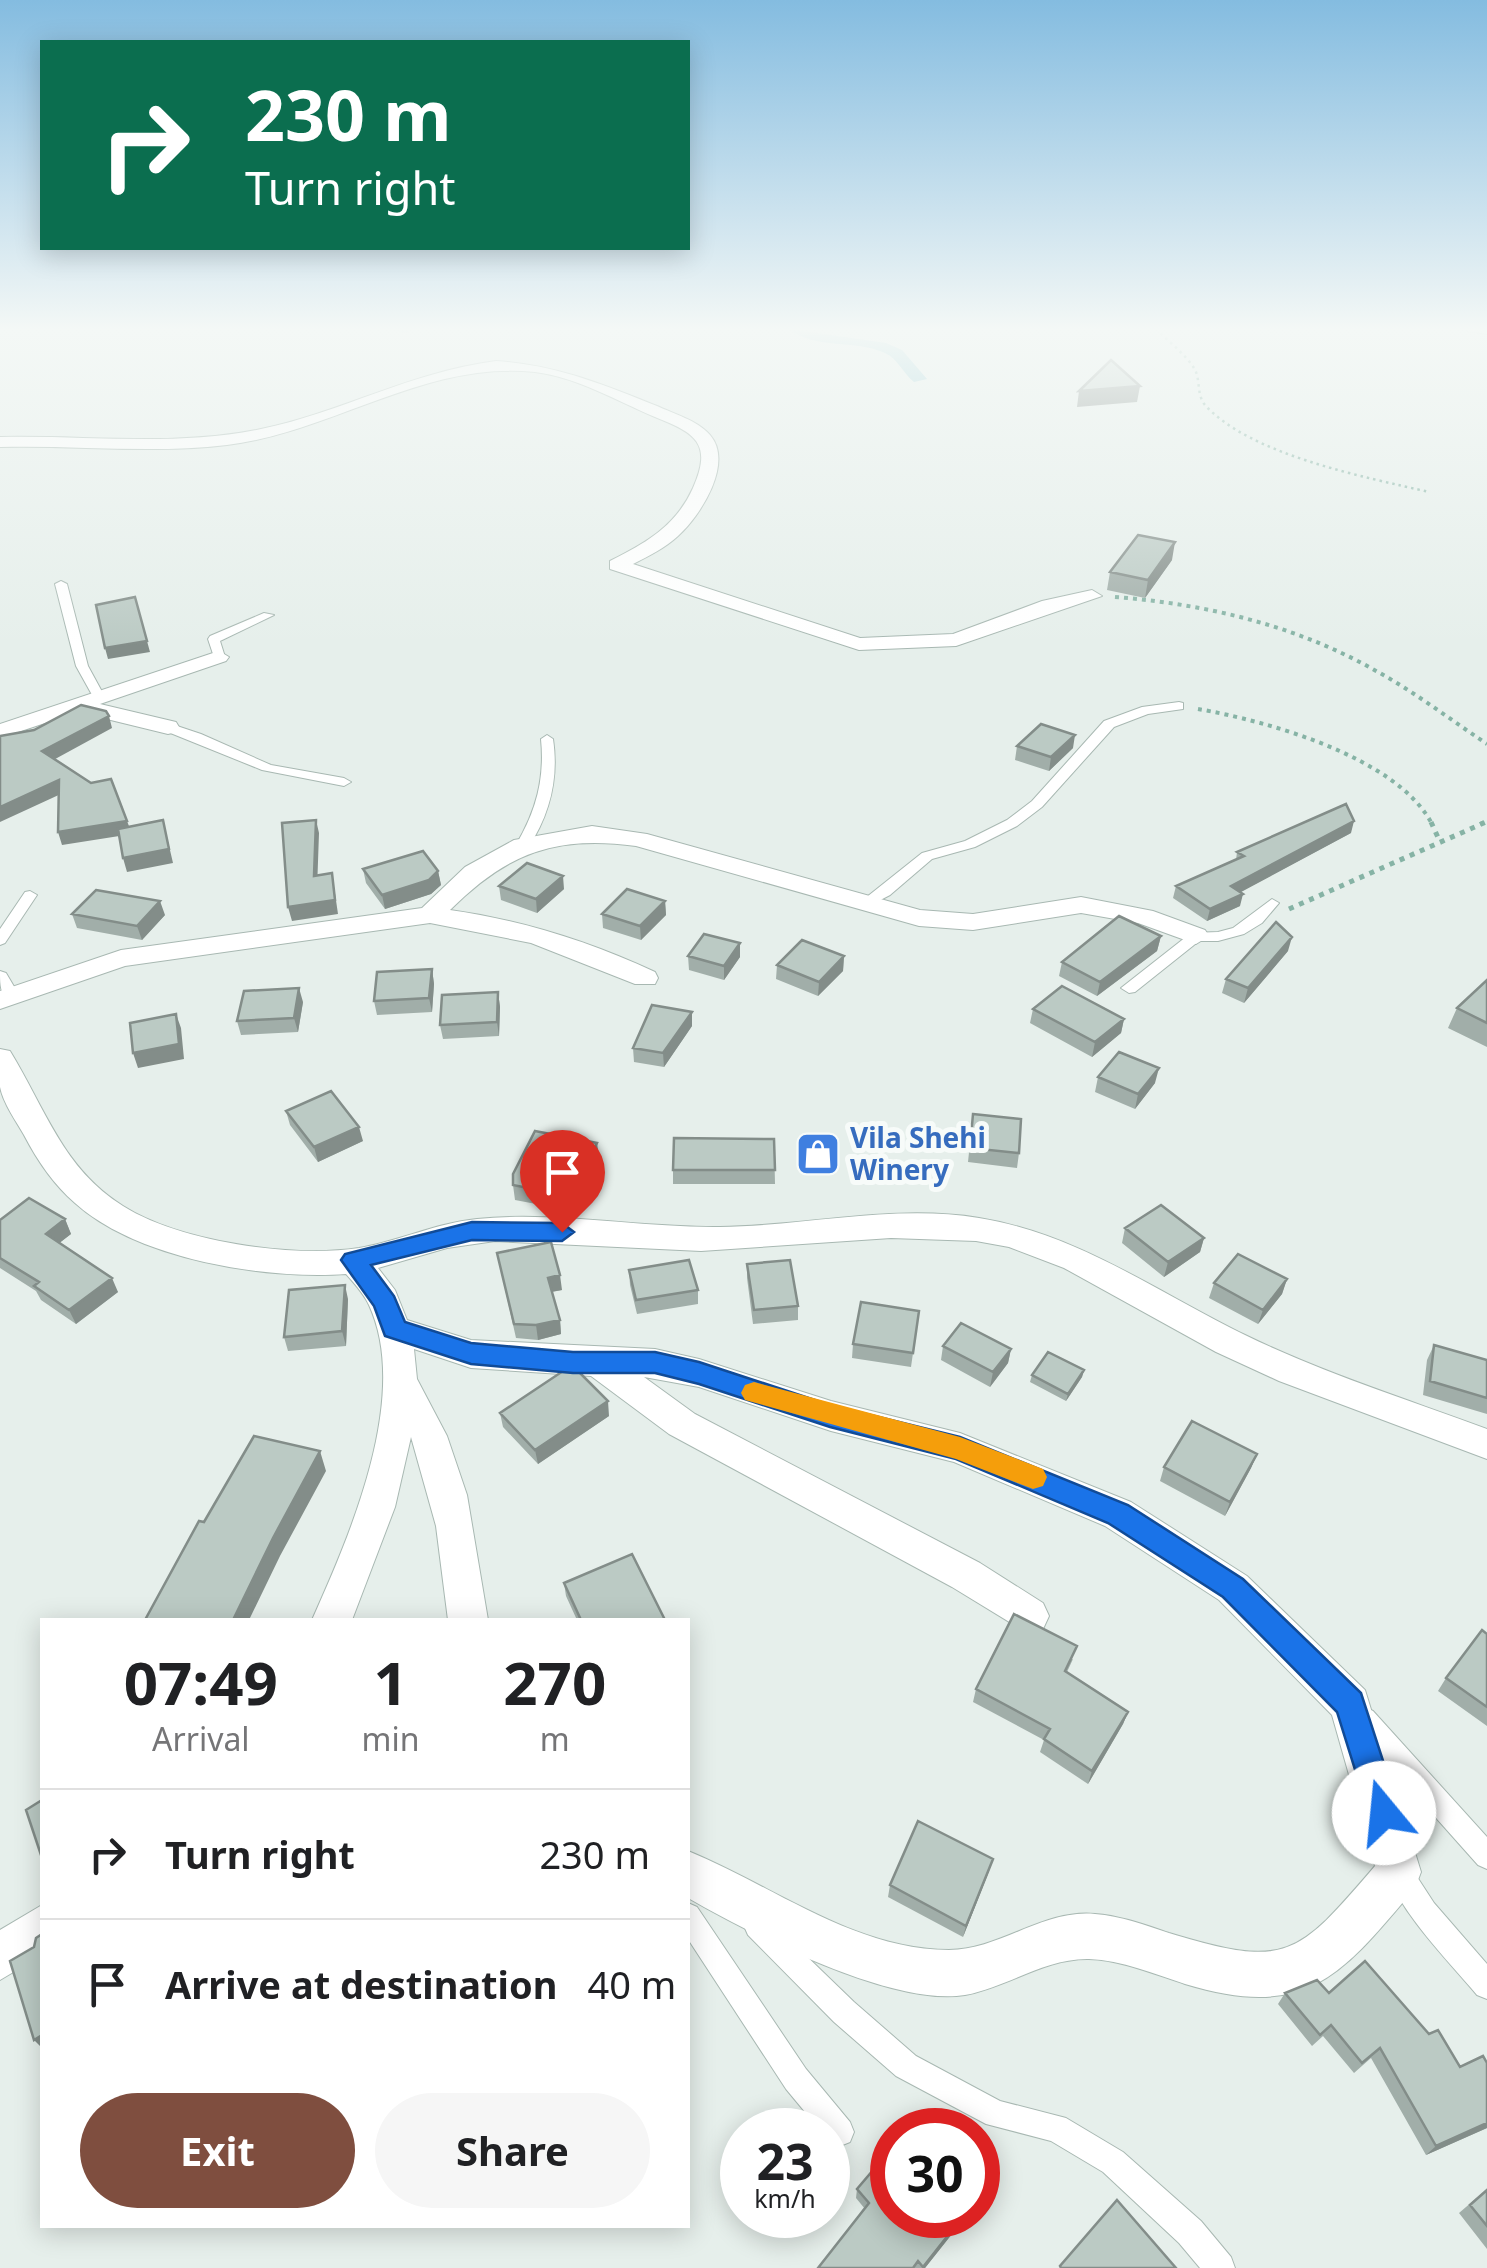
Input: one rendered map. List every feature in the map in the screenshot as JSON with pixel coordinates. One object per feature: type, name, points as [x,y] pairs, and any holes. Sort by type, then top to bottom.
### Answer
[{"type":"street","points":[[0,442],[232,440],[252,435]]},
{"type":"street","points":[[699,435],[714,452],[692,513],[678,529],[618,565],[859,644],[956,640],[1050,605],[1092,596]]},
{"type":"street","points":[[0,731],[218,658]]},
{"type":"street","points":[[73,707],[100,709],[168,727]]},
{"type":"street","points":[[430,915],[474,872],[523,846],[566,835],[616,834],[780,876],[920,918],[973,922],[1081,905],[1144,916],[1196,936]]},
{"type":"street","points":[[4,990],[146,953],[430,915],[545,936],[580,947],[645,978]]},
{"type":"street","points":[[0,1058],[31,1127],[54,1162],[86,1197],[113,1218],[144,1234],[190,1246],[294,1261],[354,1260],[472,1231],[512,1228],[627,1237],[748,1238],[971,1228],[1046,1246],[1230,1344],[1487,1444]]},
{"type":"street","points":[[333,1618],[384,1477],[397,1420],[399,1380],[394,1329],[385,1303],[354,1260]]},
{"type":"street","points":[[394,1329],[471,1354],[655,1362],[830,1416],[960,1448],[1118,1514],[1233,1588],[1350,1704],[1398,1872],[1346,1935],[1308,1968],[1263,1979],[1192,1964],[1120,1940],[1074,1937],[1000,1962],[950,1973],[886,1963],[708,1907],[690,1877]]},
{"type":"street","points":[[598,1361],[682,1424],[966,1574],[1029,1616]]},
{"type":"street","points":[[399,1380],[420,1412],[450,1493],[468,1618]]},
{"type":"street","points":[[0,1957],[40,1929]]},
{"type":"lane","points":[[61,584],[82,666],[100,699]]},
{"type":"lane","points":[[218,658],[214,639],[268,615]]},
{"type":"lane","points":[[865,904],[894,886],[927,856],[970,844],[1012,823],[1037,804],[1109,724],[1146,710],[1178,706]]},
{"type":"lane","points":[[168,727],[204,737],[268,768],[344,782]]},
{"type":"lane","points":[[523,846],[542,810],[549,782],[547,739]]},
{"type":"lane","points":[[0,940],[30,896]]},
{"type":"lane","points":[[1129,988],[1196,936],[1224,938],[1254,922],[1272,903]]},
{"type":"lane","points":[[1350,1704],[1487,1856]]},
{"type":"lane","points":[[1398,1872],[1425,1912],[1487,1985]]},
{"type":"lane","points":[[708,1907],[796,2078],[820,2108]]},
{"type":"lane","points":[[708,1907],[844,2012],[906,2066],[996,2114],[1056,2128],[1113,2162],[1190,2232],[1220,2268]]},
{"type":"path","points":[[1251,435],[1305,462],[1429,492]]},
{"type":"path","points":[[1092,596],[1140,598],[1229,615],[1331,648],[1362,662],[1487,744]]},
{"type":"path","points":[[1178,706],[1220,712],[1293,732],[1380,777],[1414,798],[1428,815],[1440,842]]},
{"type":"path","points":[[1289,909],[1487,821]]},
{"type":"building","points":[[1138,535],[1175,542],[1148,580],[1110,572]]},
{"type":"building","points":[[135,597],[147,641],[105,648],[96,605]]},
{"type":"building","points":[[81,705],[106,711],[109,716],[42,751],[91,783],[111,779],[127,821],[58,832],[59,780],[0,807],[0,736],[34,730]]},
{"type":"building","points":[[1041,724],[1075,735],[1051,757],[1017,746]]},
{"type":"building","points":[[1346,804],[1354,821],[1231,886],[1243,894],[1210,909],[1176,886],[1244,856],[1237,852]]},
{"type":"building","points":[[163,820],[169,849],[123,858],[118,829]]},
{"type":"building","points":[[316,820],[314,876],[332,873],[335,900],[288,907],[282,823]]},
{"type":"building","points":[[423,851],[438,871],[429,880],[382,895],[363,869]]},
{"type":"building","points":[[527,863],[563,876],[536,899],[499,886]]},
{"type":"building","points":[[627,889],[665,901],[640,926],[602,914]]},
{"type":"building","points":[[96,890],[160,901],[137,926],[72,914]]},
{"type":"building","points":[[1119,916],[1161,936],[1100,982],[1062,962]]},
{"type":"building","points":[[1276,922],[1292,937],[1248,988],[1226,979]]},
{"type":"building","points":[[704,934],[740,943],[724,966],[688,956]]},
{"type":"building","points":[[802,940],[844,956],[819,982],[777,965]]},
{"type":"building","points":[[432,969],[429,998],[374,1001],[377,972]]},
{"type":"building","points":[[1487,980],[1487,1023],[1457,1008]]},
{"type":"building","points":[[1062,986],[1124,1019],[1095,1042],[1033,1009]]},
{"type":"building","points":[[299,988],[294,1018],[237,1021],[244,991]]},
{"type":"building","points":[[498,992],[497,1022],[440,1025],[442,995]]},
{"type":"building","points":[[652,1005],[692,1012],[663,1053],[633,1048]]},
{"type":"building","points":[[176,1014],[179,1044],[133,1053],[130,1023]]},
{"type":"building","points":[[1119,1052],[1159,1068],[1138,1094],[1098,1077]]},
{"type":"building","points":[[331,1091],[359,1127],[314,1147],[286,1111]]},
{"type":"building","points":[[973,1114],[1021,1119],[1019,1153],[970,1148]]},
{"type":"building","points":[[535,1131],[597,1143],[572,1197],[513,1185],[513,1174]]},
{"type":"building","points":[[674,1138],[774,1139],[775,1170],[673,1170]]},
{"type":"building","points":[[29,1198],[65,1219],[46,1234],[112,1278],[69,1310],[34,1286],[39,1282],[0,1258],[0,1220]]},
{"type":"building","points":[[1161,1205],[1204,1238],[1168,1262],[1125,1228]]},
{"type":"building","points":[[551,1242],[560,1275],[548,1278],[560,1320],[514,1324],[497,1253]]},
{"type":"building","points":[[1238,1254],[1287,1279],[1263,1310],[1214,1283]]},
{"type":"building","points":[[689,1260],[698,1290],[636,1300],[629,1270]]},
{"type":"building","points":[[790,1260],[798,1306],[754,1310],[747,1264]]},
{"type":"building","points":[[345,1285],[342,1331],[284,1337],[289,1290]]},
{"type":"building","points":[[861,1302],[919,1311],[913,1353],[853,1344]]},
{"type":"building","points":[[961,1323],[1011,1349],[993,1372],[943,1346]]},
{"type":"building","points":[[1434,1345],[1487,1360],[1487,1398],[1430,1381]]},
{"type":"building","points":[[1048,1352],[1084,1370],[1068,1394],[1032,1375]]},
{"type":"building","points":[[572,1365],[608,1401],[535,1450],[500,1413]]},
{"type":"building","points":[[1192,1421],[1257,1454],[1230,1502],[1164,1467]]},
{"type":"building","points":[[254,1436],[320,1451],[234,1618],[146,1618],[199,1521],[204,1522]]},
{"type":"building","points":[[632,1554],[664,1618],[580,1618],[564,1583]]},
{"type":"building","points":[[1014,1614],[1077,1646],[1065,1671],[1128,1712],[1092,1771],[1044,1739],[1050,1729],[976,1689]]},
{"type":"building","points":[[1482,1630],[1487,1634],[1487,1707],[1446,1678]]},
{"type":"building","points":[[40,1801],[40,1852],[26,1810]]},
{"type":"building","points":[[918,1821],[993,1859],[966,1926],[890,1885]]},
{"type":"building","points":[[40,1935],[40,2036],[34,2040],[10,1961],[34,1947]]},
{"type":"building","points":[[1365,1961],[1429,2034],[1438,2030],[1460,2067],[1483,2056],[1487,2063],[1487,2123],[1436,2146],[1380,2048],[1362,2063],[1331,2025],[1320,2035],[1285,1993],[1317,1980],[1329,1993]]},
{"type":"building","points":[[870,2174],[870,2238],[946,2238],[923,2267],[918,2261],[913,2268],[818,2268],[842,2238],[850,2238],[850,2227],[869,2203],[857,2189]]},
{"type":"building","points":[[1487,2190],[1487,2226],[1470,2205]]},
{"type":"building","points":[[1117,2200],[1176,2268],[1061,2268]]},
{"type":"slow traffic","points":[[754,1393],[960,1448],[1033,1477]]},
{"type":"place","name":"Vila Shehi Winery","points":[[818,1154]]},
{"type":"route","points":[[562,1232],[512,1228],[472,1231],[354,1260],[385,1303],[394,1329],[415,1336],[471,1354],[573,1362],[655,1362],[699,1373],[830,1416],[960,1448],[1118,1514],[1233,1588],[1350,1704],[1384,1813]]}]
